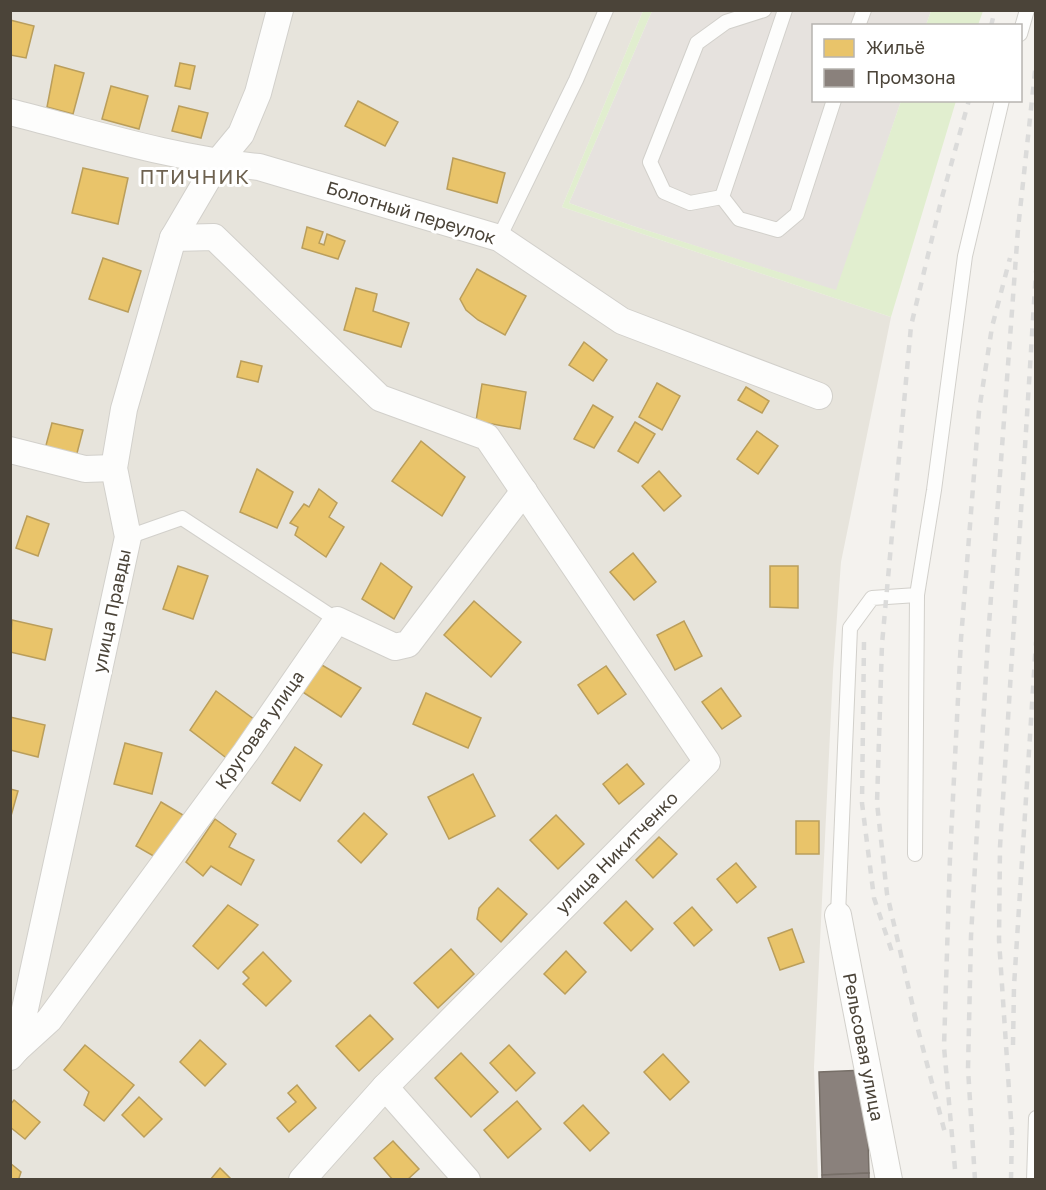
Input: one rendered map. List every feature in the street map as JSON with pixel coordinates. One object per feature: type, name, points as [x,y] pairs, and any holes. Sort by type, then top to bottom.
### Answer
[{"type":"street","name":"улица Правды","points":[[12,1051],[128,537],[114,468],[124,410],[173,238],[218,163],[241,134],[258,93],[280,10]]},
{"type":"street","name":"Болотный переулок","points":[[10,112],[152,149],[218,163],[259,167],[499,238],[622,321],[819,396]]},
{"type":"street","points":[[173,238],[214,237],[380,398],[487,437],[524,491],[408,644],[395,647],[337,620]]},
{"type":"street","points":[[10,450],[85,469],[114,468]]},
{"type":"street","name":"улица Никитченко","points":[[302,1179],[385,1087],[707,762],[524,491]]},
{"type":"street","name":"Круговая улица","points":[[12,1051],[49,1020],[246,752],[337,620]]},
{"type":"street","name":"Рельсовая улица","points":[[838,915],[889,1179]]},
{"type":"street","points":[[385,1087],[467,1179]]},
{"type":"lane","points":[[499,238],[576,80],[606,10]]},
{"type":"lane","points":[[722,197],[690,203],[664,192],[650,162],[697,43],[726,22],[764,10]]},
{"type":"lane","points":[[722,197],[785,10]]},
{"type":"lane","points":[[1022,27],[1027,10]]},
{"type":"lane","points":[[722,197],[739,219],[778,230],[797,214],[833,102]]},
{"type":"lane","points":[[915,854],[917,595],[934,490],[965,256],[1002,102]]},
{"type":"lane","points":[[128,537],[182,519],[337,620]]},
{"type":"lane","points":[[838,915],[850,628],[872,598],[917,595]]},
{"type":"lane","points":[[1034,1179],[1035,1118]]},
{"type":"shaded area","name":"ПТИЧНИК","points":[[10,11],[643,11],[562,207],[891,317],[841,562],[833,671],[814,1067],[818,1179],[11,1179]]},
{"type":"shaded area","points":[[652,11],[931,11],[926,24],[812,24],[812,102],[901,102],[837,291],[633,226],[569,203]]},
{"type":"green space","points":[[931,10],[983,11],[978,24],[926,24]]},
{"type":"green space","points":[[643,11],[652,11],[569,203],[633,226],[836,290],[901,102],[956,102],[891,317],[562,207]]},
{"type":"building: Жильё","points":[[10,20],[34,26],[26,58],[10,55]]},
{"type":"building: Жильё","points":[[180,63],[195,66],[190,89],[175,86]]},
{"type":"building: Жильё","points":[[55,65],[84,73],[73,114],[47,107]]},
{"type":"building: Жильё","points":[[111,86],[148,96],[139,129],[102,119]]},
{"type":"building: Жильё","points":[[358,101],[398,122],[385,146],[345,126]]},
{"type":"building: Жильё","points":[[179,106],[208,113],[201,138],[172,131]]},
{"type":"building: Жильё","points":[[453,158],[505,173],[497,203],[447,189]]},
{"type":"building: Жильё","points":[[83,168],[128,178],[118,224],[72,213]]},
{"type":"building: Жильё","points":[[307,227],[323,232],[319,243],[324,245],[327,234],[345,241],[338,259],[302,248]]},
{"type":"building: Жильё","points":[[103,258],[141,271],[128,312],[89,299]]},
{"type":"building: Жильё","points":[[477,269],[526,296],[505,335],[478,320],[466,310],[460,299]]},
{"type":"building: Жильё","points":[[356,288],[377,294],[373,311],[409,323],[401,347],[344,330]]},
{"type":"building: Жильё","points":[[584,342],[607,360],[593,381],[569,365]]},
{"type":"building: Жильё","points":[[241,361],[262,366],[258,382],[237,377]]},
{"type":"building: Жильё","points":[[657,383],[680,396],[662,430],[639,417]]},
{"type":"building: Жильё","points":[[482,384],[526,392],[520,429],[476,421]]},
{"type":"building: Жильё","points":[[746,387],[769,401],[762,413],[738,400]]},
{"type":"building: Жильё","points":[[593,405],[613,417],[594,448],[574,439]]},
{"type":"building: Жильё","points":[[635,422],[655,434],[638,463],[618,451]]},
{"type":"building: Жильё","points":[[52,423],[83,430],[76,457],[45,449]]},
{"type":"building: Жильё","points":[[757,431],[778,446],[758,474],[737,459]]},
{"type":"building: Жильё","points":[[421,441],[465,477],[442,516],[392,481]]},
{"type":"building: Жильё","points":[[257,469],[293,492],[277,528],[240,512]]},
{"type":"building: Жильё","points":[[659,471],[681,496],[664,511],[642,486]]},
{"type":"building: Жильё","points":[[319,489],[337,503],[329,517],[344,527],[326,557],[295,535],[298,527],[290,523],[304,504],[309,507]]},
{"type":"building: Жильё","points":[[27,516],[49,524],[38,556],[16,548]]},
{"type":"building: Жильё","points":[[633,553],[656,582],[634,600],[610,572]]},
{"type":"building: Жильё","points":[[381,563],[412,587],[394,619],[362,599]]},
{"type":"building: Жильё","points":[[178,566],[208,576],[193,619],[163,609]]},
{"type":"building: Жильё","points":[[770,566],[798,566],[798,608],[770,607]]},
{"type":"building: Жильё","points":[[474,601],[521,642],[491,677],[444,635]]},
{"type":"building: Жильё","points":[[12,620],[52,629],[45,660],[10,652]]},
{"type":"building: Жильё","points":[[684,621],[702,656],[675,670],[657,635]]},
{"type":"building: Жильё","points":[[315,661],[361,688],[341,717],[298,689]]},
{"type":"building: Жильё","points":[[606,666],[626,694],[598,714],[578,685]]},
{"type":"building: Жильё","points":[[721,688],[741,716],[722,729],[702,702]]},
{"type":"building: Жильё","points":[[216,691],[255,720],[229,760],[190,730]]},
{"type":"building: Жильё","points":[[426,693],[481,718],[468,748],[413,724]]},
{"type":"building: Жильё","points":[[10,717],[45,725],[38,757],[10,750]]},
{"type":"building: Жильё","points":[[125,743],[162,753],[152,794],[114,784]]},
{"type":"building: Жильё","points":[[295,747],[322,765],[300,801],[272,783]]},
{"type":"building: Жильё","points":[[627,764],[644,784],[619,804],[603,784]]},
{"type":"building: Жильё","points":[[473,774],[495,816],[449,839],[428,797]]},
{"type":"building: Жильё","points":[[10,789],[18,791],[11,816],[10,816]]},
{"type":"building: Жильё","points":[[161,802],[183,815],[157,858],[136,846]]},
{"type":"building: Жильё","points":[[364,813],[387,834],[361,863],[338,841]]},
{"type":"building: Жильё","points":[[556,815],[584,844],[558,869],[530,840]]},
{"type":"building: Жильё","points":[[215,819],[236,834],[229,847],[254,860],[241,885],[211,866],[203,876],[186,862]]},
{"type":"building: Жильё","points":[[796,821],[819,821],[819,854],[796,854]]},
{"type":"building: Жильё","points":[[659,837],[677,854],[653,878],[636,860]]},
{"type":"building: Жильё","points":[[736,863],[756,887],[737,903],[717,879]]},
{"type":"building: Жильё","points":[[498,888],[527,914],[501,942],[477,919],[479,908]]},
{"type":"building: Жильё","points":[[626,901],[653,929],[631,951],[604,923]]},
{"type":"building: Жильё","points":[[228,905],[258,925],[218,969],[193,946]]},
{"type":"building: Жильё","points":[[692,907],[712,930],[694,946],[674,923]]},
{"type":"building: Жильё","points":[[792,929],[804,962],[780,970],[768,938]]},
{"type":"building: Жильё","points":[[451,949],[474,974],[438,1008],[414,983]]},
{"type":"building: Жильё","points":[[566,951],[586,972],[565,994],[544,974]]},
{"type":"building: Жильё","points":[[263,952],[291,981],[266,1006],[243,984],[249,978],[243,972]]},
{"type":"building: Жильё","points":[[370,1015],[393,1039],[359,1071],[336,1046]]},
{"type":"building: Жильё","points":[[200,1040],[226,1064],[205,1086],[180,1062]]},
{"type":"building: Жильё","points":[[85,1045],[134,1085],[104,1121],[84,1105],[89,1092],[64,1070]]},
{"type":"building: Жильё","points":[[509,1045],[535,1073],[516,1091],[490,1063]]},
{"type":"building: Жильё","points":[[461,1053],[498,1092],[471,1117],[435,1078]]},
{"type":"building: Жильё","points":[[663,1054],[689,1082],[670,1100],[644,1072]]},
{"type":"building: Жильё","points":[[297,1085],[316,1108],[289,1132],[277,1118],[296,1102],[288,1093]]},
{"type":"building: Жильё","points":[[139,1097],[162,1119],[144,1137],[122,1115]]},
{"type":"building: Жильё","points":[[14,1100],[40,1122],[25,1139],[10,1127],[10,1105]]},
{"type":"building: Жильё","points":[[517,1101],[541,1129],[508,1158],[484,1130]]},
{"type":"building: Жильё","points":[[583,1105],[609,1133],[590,1151],[564,1123]]},
{"type":"building: Жильё","points":[[393,1141],[419,1169],[407,1180],[393,1180],[374,1158]]},
{"type":"building: Жильё","points":[[10,1163],[21,1172],[19,1178],[21,1180],[10,1180]]},
{"type":"building: Жильё","points":[[220,1168],[232,1180],[210,1180]]},
{"type":"building: Промзона","points":[[866,1070],[869,1173],[822,1175],[819,1072]]},
{"type":"building: Промзона","points":[[869,1173],[869,1180],[822,1180],[822,1175]]},
{"type":"railway","points":[[992,24],[995,10]]},
{"type":"railway","points":[[975,1180],[968,1069],[971,936],[988,638],[1018,229],[1036,63]]},
{"type":"railway","points":[[916,1020],[887,894],[877,803],[882,644],[911,326],[941,201],[968,102]]},
{"type":"railway","points":[[955,1169],[944,1047],[950,857],[961,639],[979,411],[992,327],[1010,258]]},
{"type":"railway","points":[[1012,1135],[999,940],[1000,847],[1036,271]]},
{"type":"railway","points":[[864,642],[862,803],[874,898],[893,955]]},
{"type":"railway","points":[[1013,1045],[1014,986],[1036,642]]},
{"type":"railway","points":[[914,1014],[945,1133]]},
{"type":"railway","points":[[1011,1180],[1012,1129]]},
{"type":"district","name":"ПТИЧНИК","points":[[195,177]]}]
